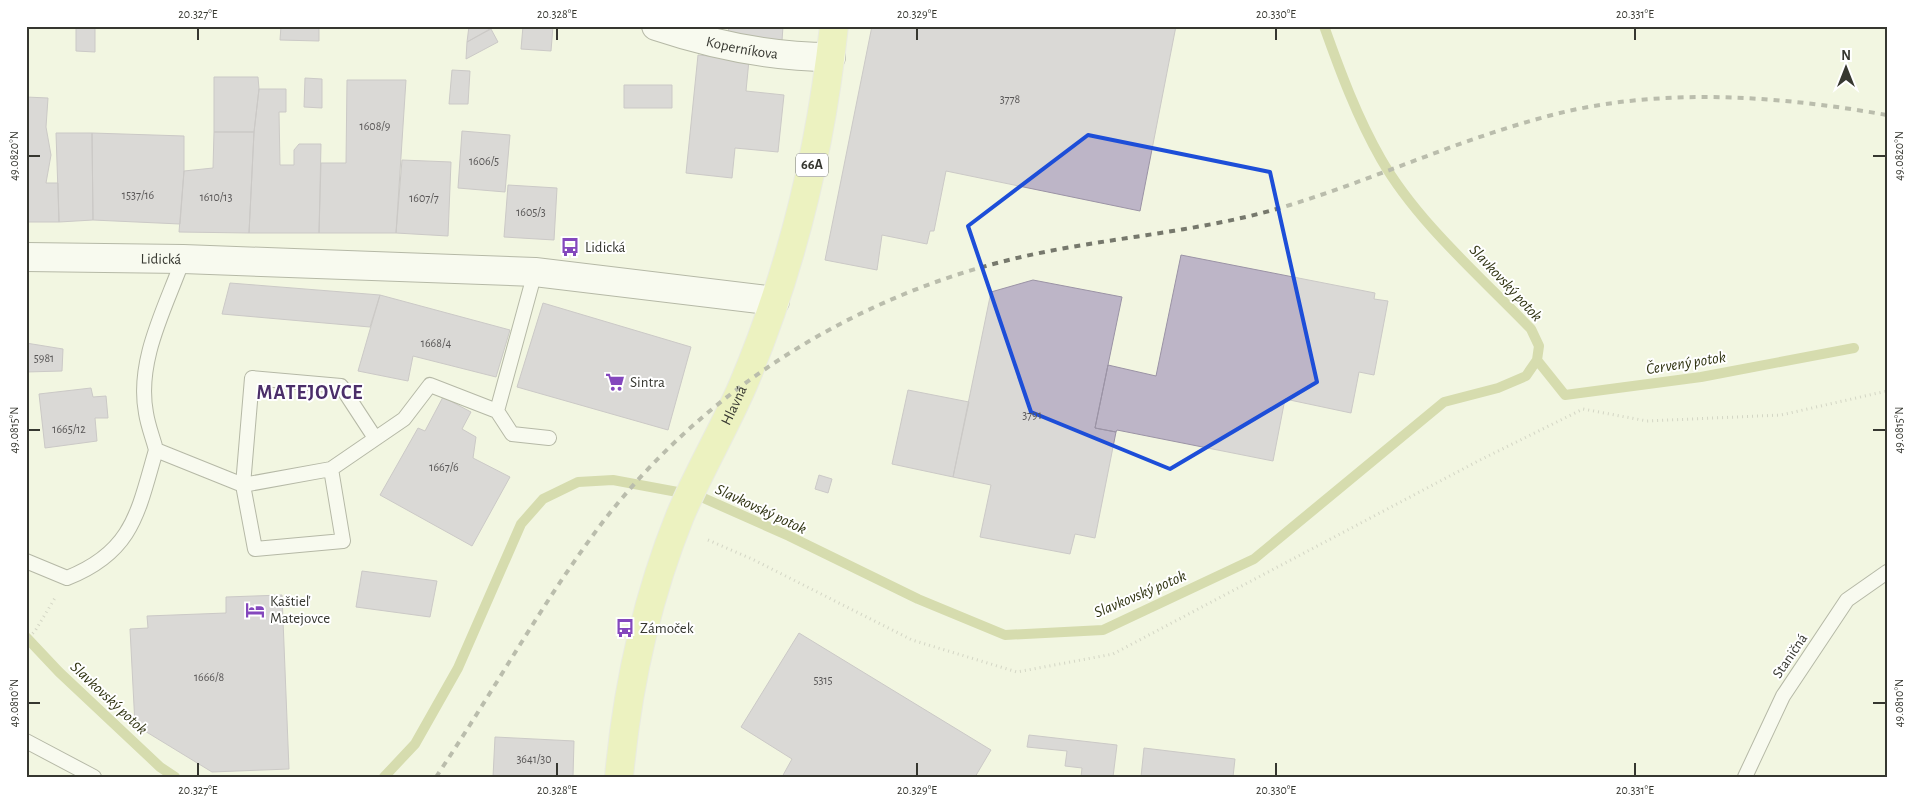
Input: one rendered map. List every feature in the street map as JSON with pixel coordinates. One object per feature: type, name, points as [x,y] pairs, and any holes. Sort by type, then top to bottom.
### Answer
[{"type":"main road","name":"Hlavná","points":[[619,777],[622,746],[639,648],[681,515],[743,385],[775,301],[811,168],[831,57],[834,26]]},
{"type":"street","name":"Koperníkova","points":[[656,26],[692,38],[734,48],[808,57],[831,57]]},
{"type":"street","name":"Lidická","points":[[26,257],[183,259],[535,272],[775,301]]},
{"type":"lane","points":[[26,561],[67,578],[91,569],[123,541],[139,509],[156,450],[146,413],[144,384],[148,356],[183,259]]},
{"type":"lane","points":[[497,411],[535,272]]},
{"type":"lane","points":[[331,469],[343,541],[255,549],[243,485],[252,378],[341,386],[376,438]]},
{"type":"lane","points":[[156,450],[243,485],[331,469],[404,419],[430,385],[497,411],[512,434],[549,438]]},
{"type":"lane","name":"Staničná","points":[[1745,777],[1783,696],[1847,600],[1887,572]]},
{"type":"lane","points":[[26,741],[94,777]]},
{"type":"path","points":[[708,540],[752,559],[912,640],[1017,672],[1113,654],[1480,460],[1583,409],[1647,421],[1781,415],[1887,391]]},
{"type":"path","points":[[26,641],[35,631],[67,578]]},
{"type":"highlighted area","points":[[1088,135],[1270,172],[1317,382],[1170,469],[1031,412],[968,226]]},
{"type":"building","points":[[281,26],[319,26],[319,41],[280,40]]},
{"type":"building","points":[[469,26],[495,26],[467,42]]},
{"type":"building","points":[[523,26],[553,26],[551,51],[521,49]]},
{"type":"building","points":[[729,26],[783,26],[782,41],[728,35]]},
{"type":"building","points":[[872,26],[1176,26],[1140,211],[946,171],[934,231],[930,231],[927,244],[882,235],[877,270],[825,260]]},
{"type":"building","points":[[76,27],[95,27],[95,52],[76,51]]},
{"type":"building","points":[[491,29],[498,42],[466,59],[467,42]]},
{"type":"building","points":[[698,55],[749,60],[746,91],[784,95],[778,152],[735,148],[732,178],[686,173]]},
{"type":"building","points":[[452,70],[470,71],[468,104],[449,104]]},
{"type":"building","points":[[214,77],[258,77],[259,89],[254,132],[214,132]]},
{"type":"building","points":[[305,78],[322,79],[322,108],[304,107]]},
{"type":"building","points":[[347,80],[406,80],[396,233],[319,233],[321,163],[346,163]]},
{"type":"building","points":[[624,85],[672,85],[672,108],[624,108]]},
{"type":"building","points":[[259,89],[286,89],[286,112],[279,112],[280,165],[294,165],[294,150],[299,144],[321,144],[319,233],[249,233],[254,132]]},
{"type":"building","points":[[26,97],[48,98],[46,127],[51,155],[46,183],[58,183],[59,222],[26,222]]},
{"type":"building","points":[[462,131],[510,135],[505,192],[458,188]]},
{"type":"building","points":[[214,132],[254,132],[249,233],[179,232],[184,171],[213,168]]},
{"type":"building","points":[[56,133],[92,133],[93,220],[59,222]]},
{"type":"building","points":[[92,133],[184,136],[184,171],[180,224],[93,220]]},
{"type":"building","points":[[402,160],[451,162],[448,236],[396,233]]},
{"type":"building","points":[[508,185],[557,188],[554,240],[504,237]]},
{"type":"building","points":[[1181,255],[1375,293],[1374,299],[1388,301],[1374,375],[1359,372],[1351,413],[1285,399],[1273,461],[1117,430],[1116,432],[1095,428],[1108,365],[1156,376]]},
{"type":"building","points":[[1033,280],[1122,297],[1095,428],[1116,432],[1095,538],[1075,534],[1070,554],[980,537],[991,485],[953,477],[991,292]]},
{"type":"building","points":[[230,283],[380,295],[370,327],[222,314]]},
{"type":"building","points":[[380,295],[510,330],[496,377],[413,356],[408,381],[358,371]]},
{"type":"building","points":[[543,303],[691,347],[668,430],[517,387]]},
{"type":"building","points":[[26,343],[63,349],[62,371],[26,372]]},
{"type":"building","points":[[91,388],[93,397],[106,396],[108,418],[95,418],[97,441],[45,448],[39,394]]},
{"type":"building","points":[[908,390],[969,402],[953,477],[892,464]]},
{"type":"building","points":[[443,397],[471,412],[462,429],[476,437],[473,458],[510,477],[472,546],[380,495],[418,428],[425,431]]},
{"type":"building","points":[[819,475],[832,479],[828,493],[815,489]]},
{"type":"building","points":[[362,571],[437,581],[430,617],[356,607]]},
{"type":"building","points":[[282,595],[289,769],[212,772],[135,725],[130,629],[148,628],[147,616],[226,613],[226,597]]},
{"type":"building","points":[[799,633],[991,750],[975,777],[782,777],[792,759],[741,727]]},
{"type":"building","points":[[1029,735],[1117,745],[1113,777],[1081,777],[1082,768],[1065,766],[1067,751],[1027,747]]},
{"type":"building","points":[[495,737],[574,741],[573,777],[493,777]]},
{"type":"building","points":[[1144,748],[1235,759],[1233,777],[1141,777]]},
{"type":"waterway","name":"Slavkovský potok","points":[[384,777],[415,744],[458,668],[521,524],[543,499],[578,482],[613,480],[699,496],[789,536],[918,599],[1005,635],[1103,630],[1254,559],[1444,402],[1498,388],[1526,376],[1537,360],[1539,346],[1531,329],[1450,248],[1412,205],[1396,182],[1372,143],[1343,77],[1324,26]]},
{"type":"waterway","name":"Červený potok","points":[[1537,360],[1565,395],[1701,377],[1854,348]]},
{"type":"waterway","name":"Slavkovský potok","points":[[26,637],[59,672],[160,767],[175,777]]},
{"type":"railway","points":[[436,777],[577,557],[638,480],[681,437],[727,397],[776,362],[828,330],[883,303],[939,281],[1034,254],[1181,230],[1254,215],[1324,194],[1522,123],[1597,106],[1638,100],[1722,97],[1805,103],[1887,115]]},
{"type":"place","name":"Lidická","points":[[570,247]]},
{"type":"place","name":"Sintra","points":[[615,382]]},
{"type":"place","name":"Kaštieľ Matejovce","points":[[255,610]]},
{"type":"place","name":"Zámoček","points":[[625,628]]},
{"type":"district","name":"MATEJOVCE","points":[[310,393]]}]
